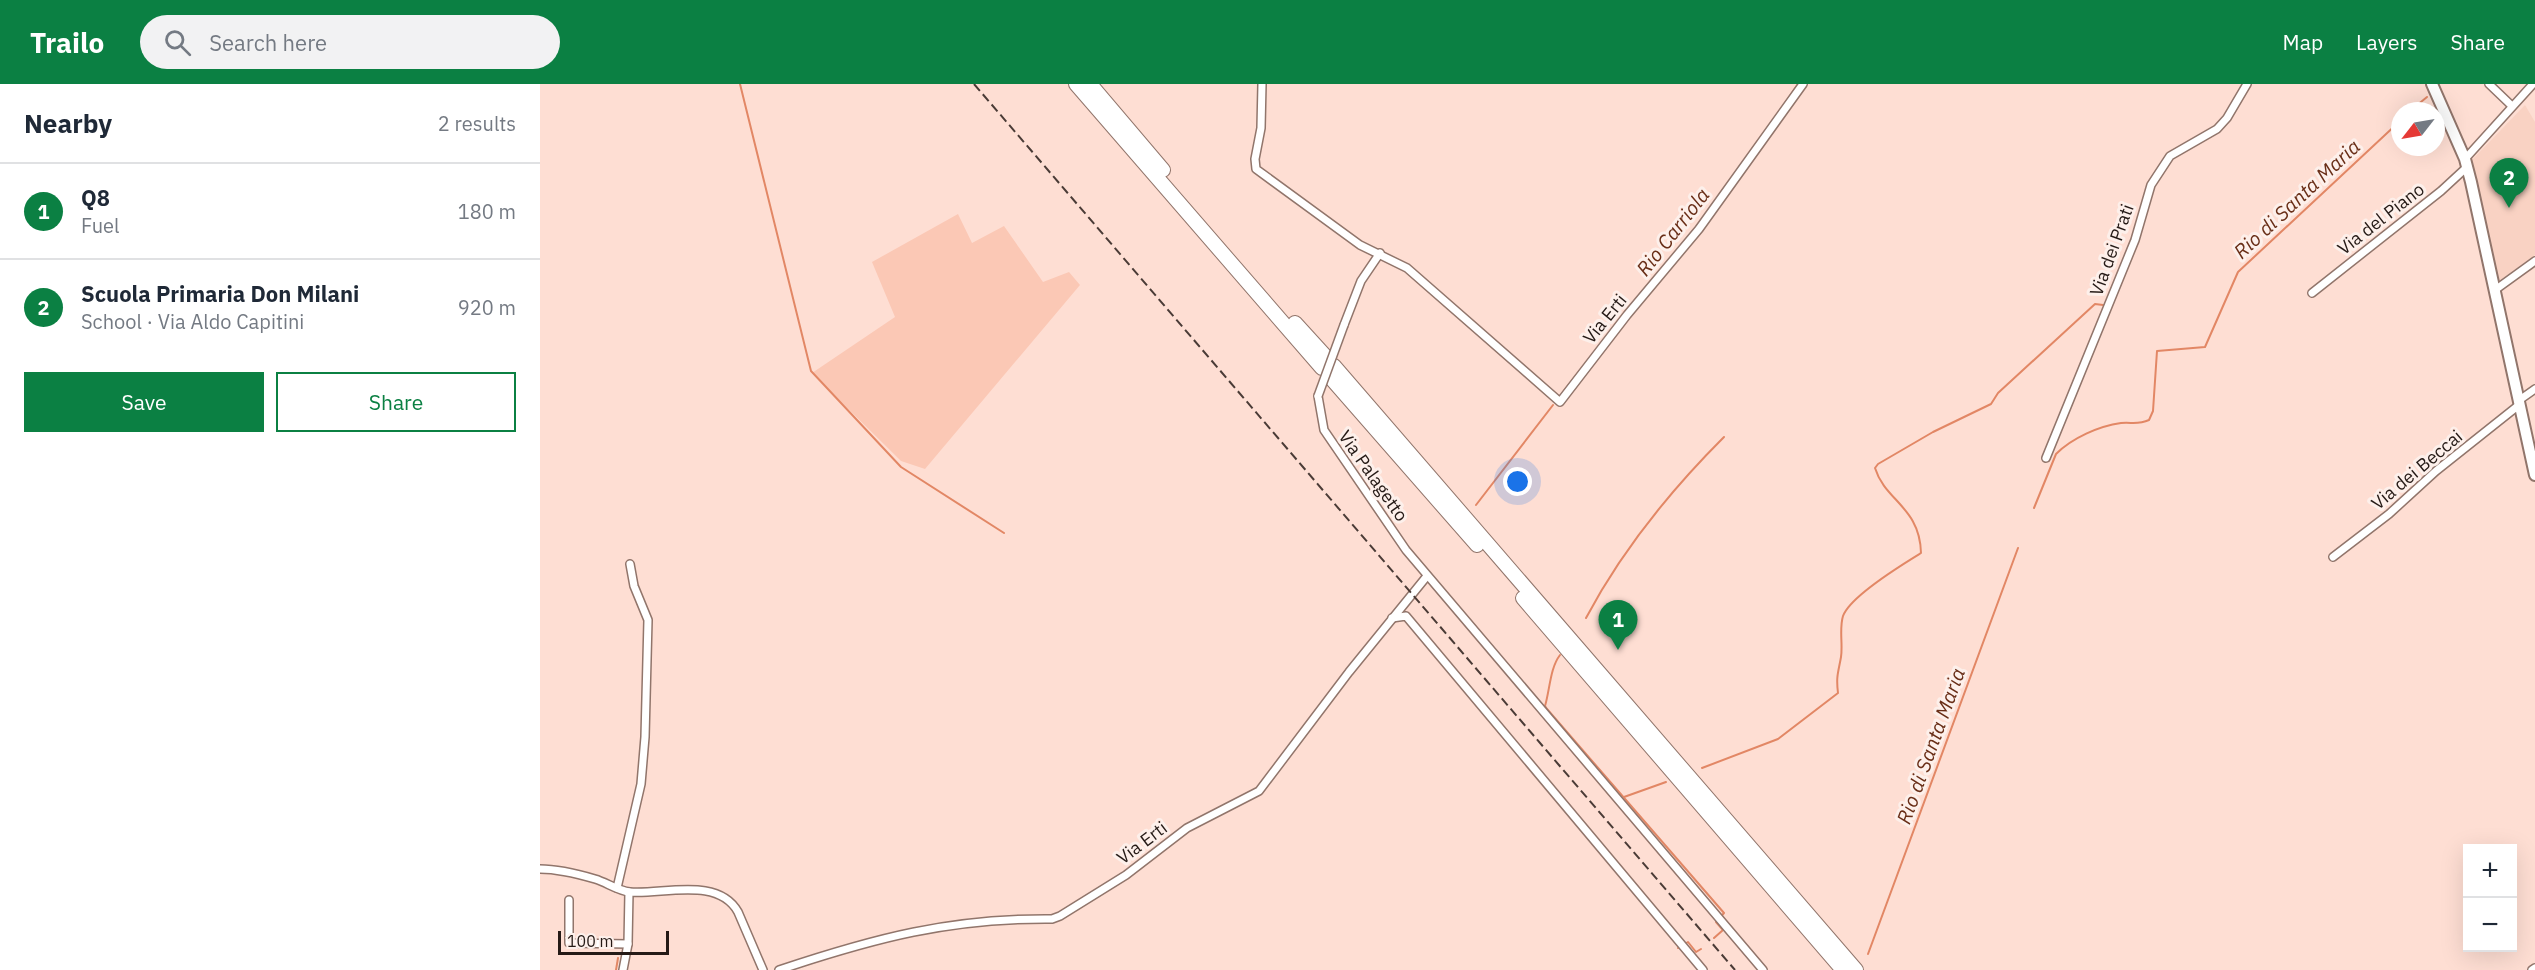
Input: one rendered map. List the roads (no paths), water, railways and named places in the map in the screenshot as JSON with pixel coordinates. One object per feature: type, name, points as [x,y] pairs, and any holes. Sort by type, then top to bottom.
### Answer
[{"type":"highway","points":[[1076,84],[1328,367],[1856,970]]},
{"type":"highway","points":[[1090,84],[1501,572],[1843,970]]},
{"type":"main road","points":[[2432,84],[2466,163],[2518,403],[2533,455],[2535,476]]},
{"type":"street","points":[[1262,84],[1261,128],[1255,159],[1256,169],[1352,240],[1380,253]]},
{"type":"street","name":"Via Erti","points":[[1380,253],[1407,268],[1560,402],[1627,315],[1699,229],[1803,84]]},
{"type":"street","name":"Via dei Prati","points":[[2046,458],[2135,240],[2151,185],[2170,156],[2217,129],[2227,118],[2247,84]]},
{"type":"street","points":[[2489,84],[2512,106]]},
{"type":"street","name":"Via del Piano","points":[[2312,293],[2441,191],[2533,84]]},
{"type":"street","name":"Via Palagetto","points":[[1380,253],[1361,281],[1318,396],[1324,430],[1406,550],[1427,576],[1763,970]]},
{"type":"street","points":[[2495,290],[2535,261]]},
{"type":"street","name":"Via dei Beccai","points":[[2333,557],[2389,514],[2436,471],[2535,389]]},
{"type":"street","points":[[617,888],[641,784],[645,737],[648,620],[634,586],[630,564]]},
{"type":"street","name":"Via Erti","points":[[779,970],[879,938],[932,927],[990,919],[1053,919],[1060,916],[1126,875],[1187,828],[1259,791],[1427,576]]},
{"type":"street","points":[[1392,618],[1406,616],[1703,970]]},
{"type":"street","points":[[540,869],[552,869],[595,879],[629,892],[670,889],[697,891],[724,897],[733,903],[738,912],[763,970]]},
{"type":"street","points":[[623,970],[628,944],[629,892]]},
{"type":"street","points":[[569,900],[569,943],[628,944]]},
{"type":"waterway","points":[[740,84],[811,371],[901,467],[1004,533]]},
{"type":"waterway","name":"Rio Carriola","points":[[1786,102],[1798,84]]},
{"type":"waterway","name":"Rio di Santa Maria","points":[[2421,102],[2427,97]]},
{"type":"waterway","name":"Rio di Santa Maria","points":[[2034,508],[2056,454],[2062,448],[2104,427],[2149,420],[2153,411],[2157,351],[2205,347],[2238,272],[2391,129]]},
{"type":"waterway","name":"Rio Carriola","points":[[1641,293],[1692,233]]},
{"type":"waterway","points":[[1702,768],[1778,739],[1838,693],[1837,679],[1843,616],[1866,590],[1921,553],[1915,525],[1886,489],[1875,468],[1878,464],[1933,432],[1991,404],[1998,393],[2095,304],[2103,305]]},
{"type":"waterway","name":"Rio Carriola","points":[[1563,392],[1578,373]]},
{"type":"waterway","name":"Rio Carriola","points":[[1476,505],[1553,405]]},
{"type":"waterway","points":[[1586,618],[1615,569],[1648,522],[1724,437]]},
{"type":"waterway","name":"Rio di Santa Maria","points":[[1868,954],[2018,548]]},
{"type":"waterway","points":[[1560,655],[1552,672],[1545,706],[1724,913],[1716,922],[1723,930],[1714,938]]},
{"type":"waterway","points":[[1624,797],[1666,782]]},
{"type":"waterway","points":[[1678,948],[1688,942],[1696,952],[1701,949]]},
{"type":"waterway","points":[[616,970],[618,958]]},
{"type":"railway","points":[[974,84],[1735,970]]},
{"type":"place","name":"Scuola Primaria Don Milani","points":[[2509,208]]},
{"type":"place","name":"Q8","points":[[1618,650]]}]
